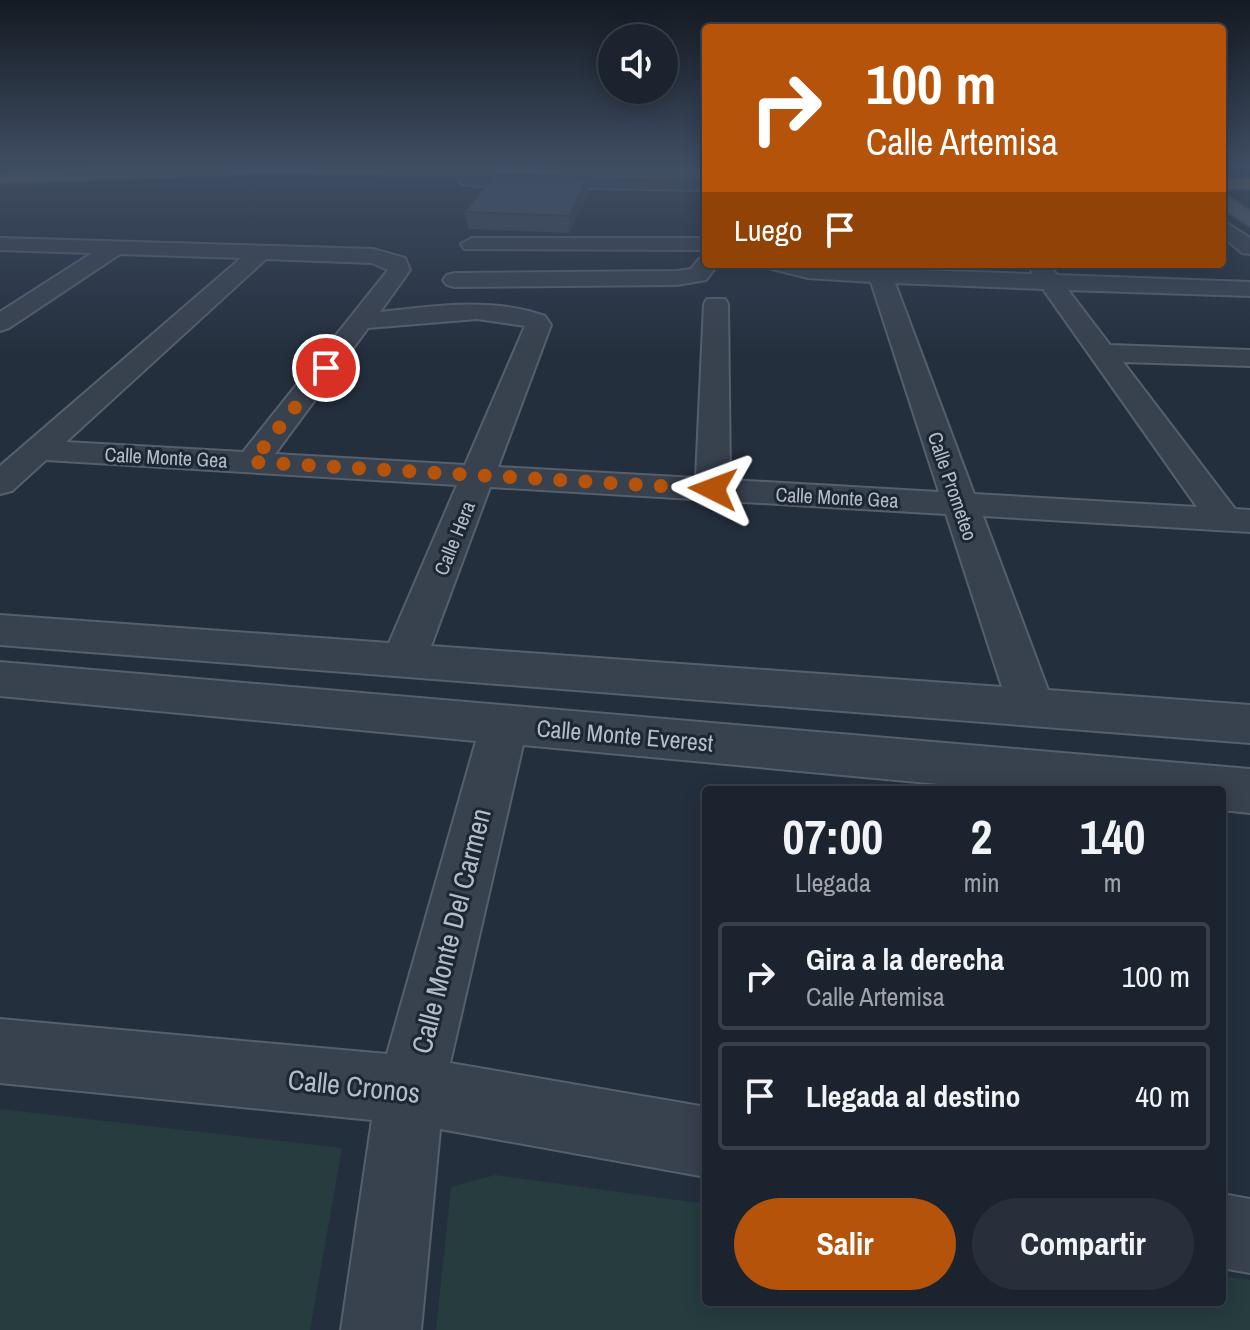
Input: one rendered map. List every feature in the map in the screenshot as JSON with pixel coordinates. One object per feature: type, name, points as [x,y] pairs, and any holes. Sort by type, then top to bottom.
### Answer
[{"type":"street","points":[[1226,229],[1250,248]]},
{"type":"street","points":[[0,244],[373,256],[397,263],[399,270],[363,321],[252,462]]},
{"type":"street","points":[[472,244],[702,244]]},
{"type":"street","points":[[0,323],[115,248]]},
{"type":"street","points":[[0,484],[261,252]]},
{"type":"street","points":[[455,280],[677,278],[698,275],[704,268]]},
{"type":"street","points":[[796,268],[808,271],[1043,273],[1250,289]]},
{"type":"street","name":"Calle Prometeo","points":[[878,270],[1032,708]]},
{"type":"street","points":[[1043,273],[1102,353],[1238,520]]},
{"type":"street","points":[[713,489],[716,304]]},
{"type":"street","name":"Calle Hera","points":[[363,321],[494,312],[522,315],[538,325],[403,661]]},
{"type":"street","points":[[1102,353],[1250,358]]},
{"type":"street","name":"Calle Monte Gea","points":[[40,450],[1238,520]]},
{"type":"street","points":[[0,630],[1250,724]]},
{"type":"street","name":"Calle Monte Everest","points":[[0,679],[1194,786]]},
{"type":"street","name":"Calle Monte Del Carmen","points":[[381,1330],[410,1090],[504,724]]},
{"type":"street","name":"Calle Monte Everest","points":[[1226,789],[1250,791]]},
{"type":"street","name":"Calle Cronos","points":[[0,1051],[410,1090],[702,1141]]},
{"type":"street","points":[[1226,1232],[1250,1236]]},
{"type":"green space","points":[[0,1109],[342,1148],[310,1330],[0,1330]]},
{"type":"green space","points":[[495,1175],[702,1203],[702,1306],[1226,1306],[1226,1277],[1250,1280],[1250,1330],[436,1330],[451,1187]]},
{"type":"route","points":[[326,368],[252,462],[713,489]]}]
